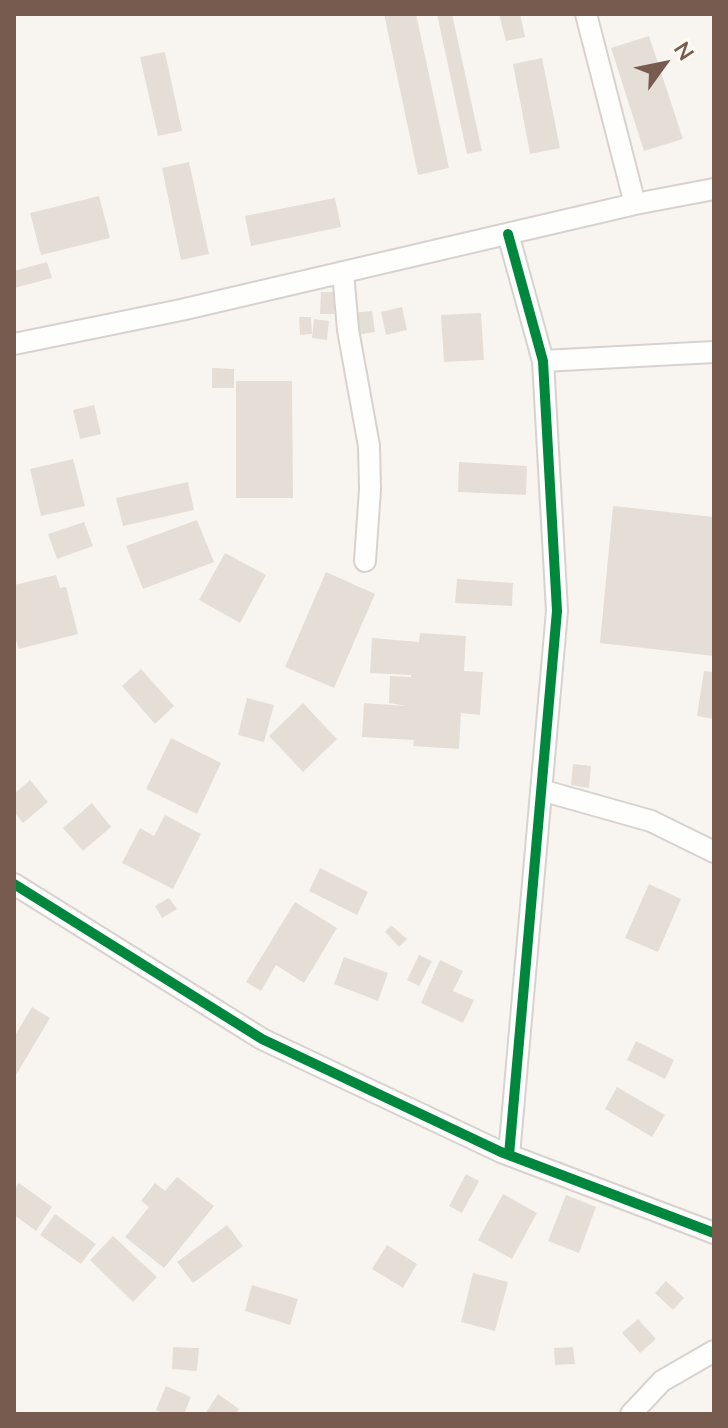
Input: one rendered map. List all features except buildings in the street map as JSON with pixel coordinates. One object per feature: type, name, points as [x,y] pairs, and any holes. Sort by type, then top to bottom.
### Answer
[{"type":"street","points":[[586,14],[635,204]]},
{"type":"street","points":[[14,344],[181,310],[635,204],[714,189]]},
{"type":"street","points":[[508,234],[543,361],[557,611],[509,1155]]},
{"type":"street","points":[[343,272],[348,330],[369,446],[370,489],[365,561]]},
{"type":"street","points":[[543,361],[714,352]]},
{"type":"street","points":[[541,790],[651,821],[714,852]]},
{"type":"street","points":[[14,884],[262,1039],[509,1155],[714,1233]]},
{"type":"street","points":[[631,1414],[662,1381],[714,1351]]},
{"type":"cycle path","points":[[508,234],[543,361],[557,611],[509,1155]]},
{"type":"cycle path","points":[[14,884],[262,1039],[501,1152],[714,1233]]}]
